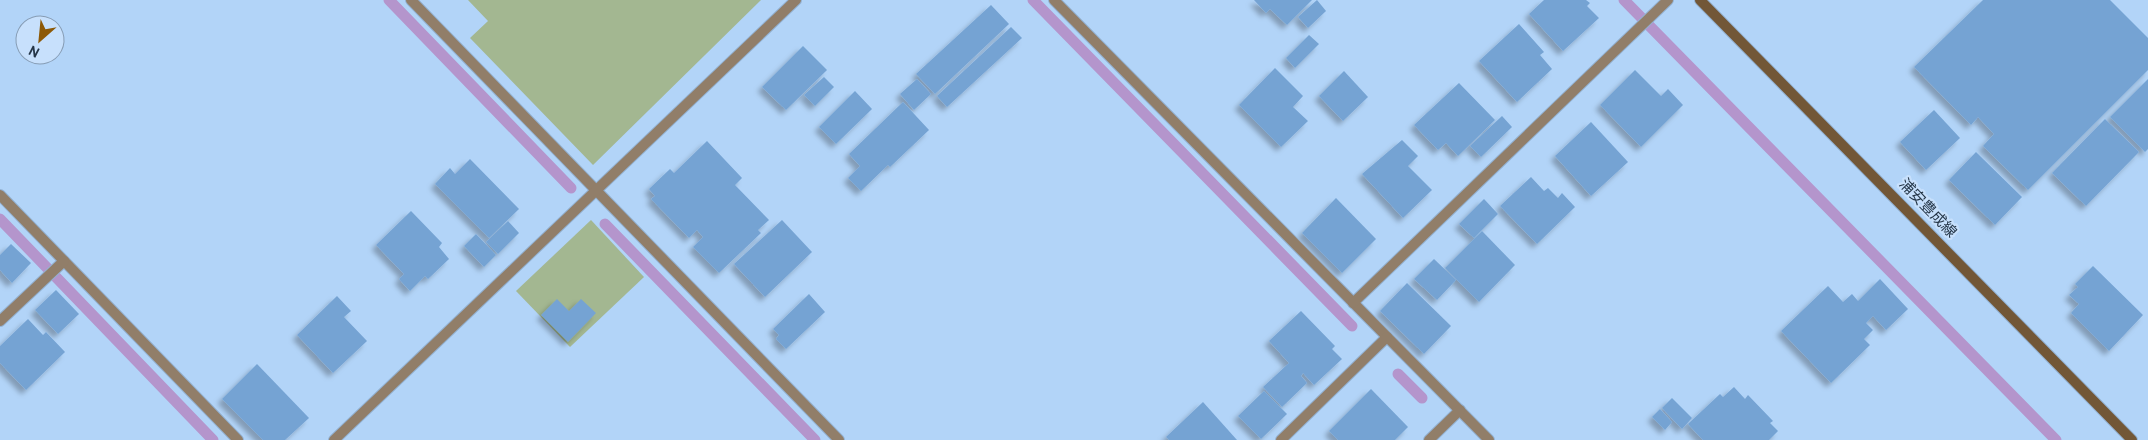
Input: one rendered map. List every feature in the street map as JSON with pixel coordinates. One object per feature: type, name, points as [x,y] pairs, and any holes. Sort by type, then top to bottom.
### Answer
[{"type":"main road","name":"浦安豊成線","points":[[1700,0],[2132,440]]},
{"type":"street","points":[[411,0],[839,440]]},
{"type":"street","points":[[334,440],[796,0]]},
{"type":"street","points":[[1054,0],[1489,440]]},
{"type":"street","points":[[1353,302],[1668,0]]},
{"type":"street","points":[[0,195],[238,440]]},
{"type":"street","points":[[0,321],[64,261]]},
{"type":"street","points":[[1281,440],[1387,337]]},
{"type":"street","points":[[1429,440],[1460,410]]},
{"type":"green space","points":[[468,0],[761,0],[593,165],[470,38],[488,21]]},
{"type":"green space","points":[[591,220],[644,277],[570,347],[516,291]]},
{"type":"building","points":[[1254,0],[1312,0],[1287,25],[1270,9],[1266,13]]},
{"type":"building","points":[[1317,0],[1326,11],[1308,28],[1298,17]]},
{"type":"building","points":[[1544,0],[1586,0],[1590,3],[1587,6],[1599,18],[1563,51],[1529,14]]},
{"type":"building","points":[[1983,0],[2110,0],[2148,38],[2148,70],[2028,190],[1983,146],[1994,134],[1978,117],[1971,125],[1914,67]]},
{"type":"building","points":[[991,5],[1009,24],[935,94],[916,74]]},
{"type":"building","points":[[1519,24],[1544,52],[1540,55],[1552,69],[1517,102],[1479,61]]},
{"type":"building","points":[[1011,27],[1022,38],[947,107],[937,96]]},
{"type":"building","points":[[1309,35],[1319,44],[1295,68],[1286,58]]},
{"type":"building","points":[[803,46],[827,70],[786,110],[762,87]]},
{"type":"building","points":[[1275,68],[1303,96],[1293,107],[1308,121],[1281,147],[1239,105]]},
{"type":"building","points":[[1635,70],[1661,96],[1668,89],[1683,105],[1641,147],[1600,105]]},
{"type":"building","points":[[1344,71],[1368,97],[1343,121],[1319,96]]},
{"type":"building","points":[[824,77],[834,87],[815,106],[804,95]]},
{"type":"building","points":[[917,79],[931,94],[914,110],[900,94]]},
{"type":"building","points":[[2148,79],[2148,149],[2145,152],[2110,117]]},
{"type":"building","points":[[1459,83],[1495,120],[1458,156],[1446,143],[1438,150],[1414,125]]},
{"type":"building","points":[[855,91],[872,109],[836,144],[819,127]]},
{"type":"building","points":[[903,102],[929,130],[861,191],[848,178],[860,166],[849,154]]},
{"type":"building","points":[[1934,110],[1960,138],[1926,170],[1900,142]]},
{"type":"building","points":[[1502,116],[1512,127],[1481,157],[1470,146]]},
{"type":"building","points":[[2105,119],[2139,152],[2086,206],[2052,173]]},
{"type":"building","points":[[1591,122],[1628,162],[1591,196],[1555,156]]},
{"type":"building","points":[[1402,140],[1418,156],[1408,166],[1432,190],[1403,218],[1362,174]]},
{"type":"building","points":[[707,141],[742,178],[735,185],[769,220],[758,230],[761,233],[719,273],[693,247],[703,237],[697,230],[689,238],[651,199],[655,196],[649,189],[670,169],[674,173]]},
{"type":"building","points":[[1976,152],[2022,197],[1995,225],[1949,180]]},
{"type":"building","points":[[470,159],[519,209],[489,238],[435,184],[450,168],[455,174]]},
{"type":"building","points":[[1531,177],[1544,191],[1548,188],[1558,198],[1562,193],[1575,207],[1537,244],[1500,206]]},
{"type":"building","points":[[1336,198],[1376,239],[1342,273],[1302,233]]},
{"type":"building","points":[[1484,199],[1498,214],[1474,238],[1459,224]]},
{"type":"building","points":[[411,211],[442,243],[439,247],[449,259],[428,279],[425,276],[410,291],[399,279],[404,274],[376,245]]},
{"type":"building","points":[[782,220],[812,252],[765,297],[734,264]]},
{"type":"building","points":[[508,221],[519,233],[498,254],[486,242]]},
{"type":"building","points":[[1482,231],[1515,265],[1479,302],[1445,268]]},
{"type":"building","points":[[476,234],[496,255],[484,267],[464,246]]},
{"type":"building","points":[[11,244],[31,263],[12,283],[0,270],[0,255]]},
{"type":"building","points":[[1434,259],[1456,280],[1437,300],[1414,279]]},
{"type":"building","points":[[2093,266],[2143,315],[2109,351],[2071,313],[2079,304],[2069,295],[2078,287],[2075,284]]},
{"type":"building","points":[[1880,279],[1908,309],[1886,330],[1873,316],[1866,323],[1873,330],[1864,339],[1870,345],[1831,383],[1781,331],[1828,286],[1843,302],[1852,294],[1858,301]]},
{"type":"building","points":[[1407,283],[1451,326],[1424,354],[1380,311]]},
{"type":"building","points":[[56,290],[79,314],[58,334],[35,310]]},
{"type":"building","points":[[809,294],[825,312],[786,349],[776,339],[779,335],[773,329]]},
{"type":"building","points":[[337,296],[351,311],[344,317],[367,341],[333,373],[297,335]]},
{"type":"building","points":[[557,299],[569,311],[581,299],[596,313],[568,342],[541,315]]},
{"type":"building","points":[[1301,311],[1335,346],[1332,349],[1342,359],[1314,385],[1303,373],[1301,376],[1307,383],[1282,407],[1263,387],[1289,363],[1269,341]]},
{"type":"building","points":[[28,319],[43,335],[46,332],[65,352],[26,390],[0,363],[0,346]]},
{"type":"building","points":[[257,364],[309,418],[285,440],[263,440],[222,399]]},
{"type":"building","points":[[1734,387],[1745,399],[1748,395],[1773,421],[1770,423],[1778,431],[1769,440],[1703,440],[1688,424],[1720,394],[1723,397]]},
{"type":"building","points":[[1371,389],[1408,427],[1395,440],[1338,440],[1329,431]]},
{"type":"building","points":[[1264,391],[1287,414],[1261,439],[1238,416]]},
{"type":"building","points":[[1672,398],[1692,418],[1682,429],[1662,408]]},
{"type":"building","points":[[1203,402],[1237,440],[1169,440],[1166,437]]},
{"type":"building","points":[[1660,409],[1672,422],[1665,430],[1652,417]]},
{"type":"waterway","points":[[389,0],[571,188]]},
{"type":"waterway","points":[[1033,0],[1352,326]]},
{"type":"waterway","points":[[1624,0],[2056,440]]},
{"type":"waterway","points":[[0,219],[213,440]]},
{"type":"waterway","points":[[605,224],[815,440]]},
{"type":"waterway","points":[[1398,374],[1422,398]]}]
